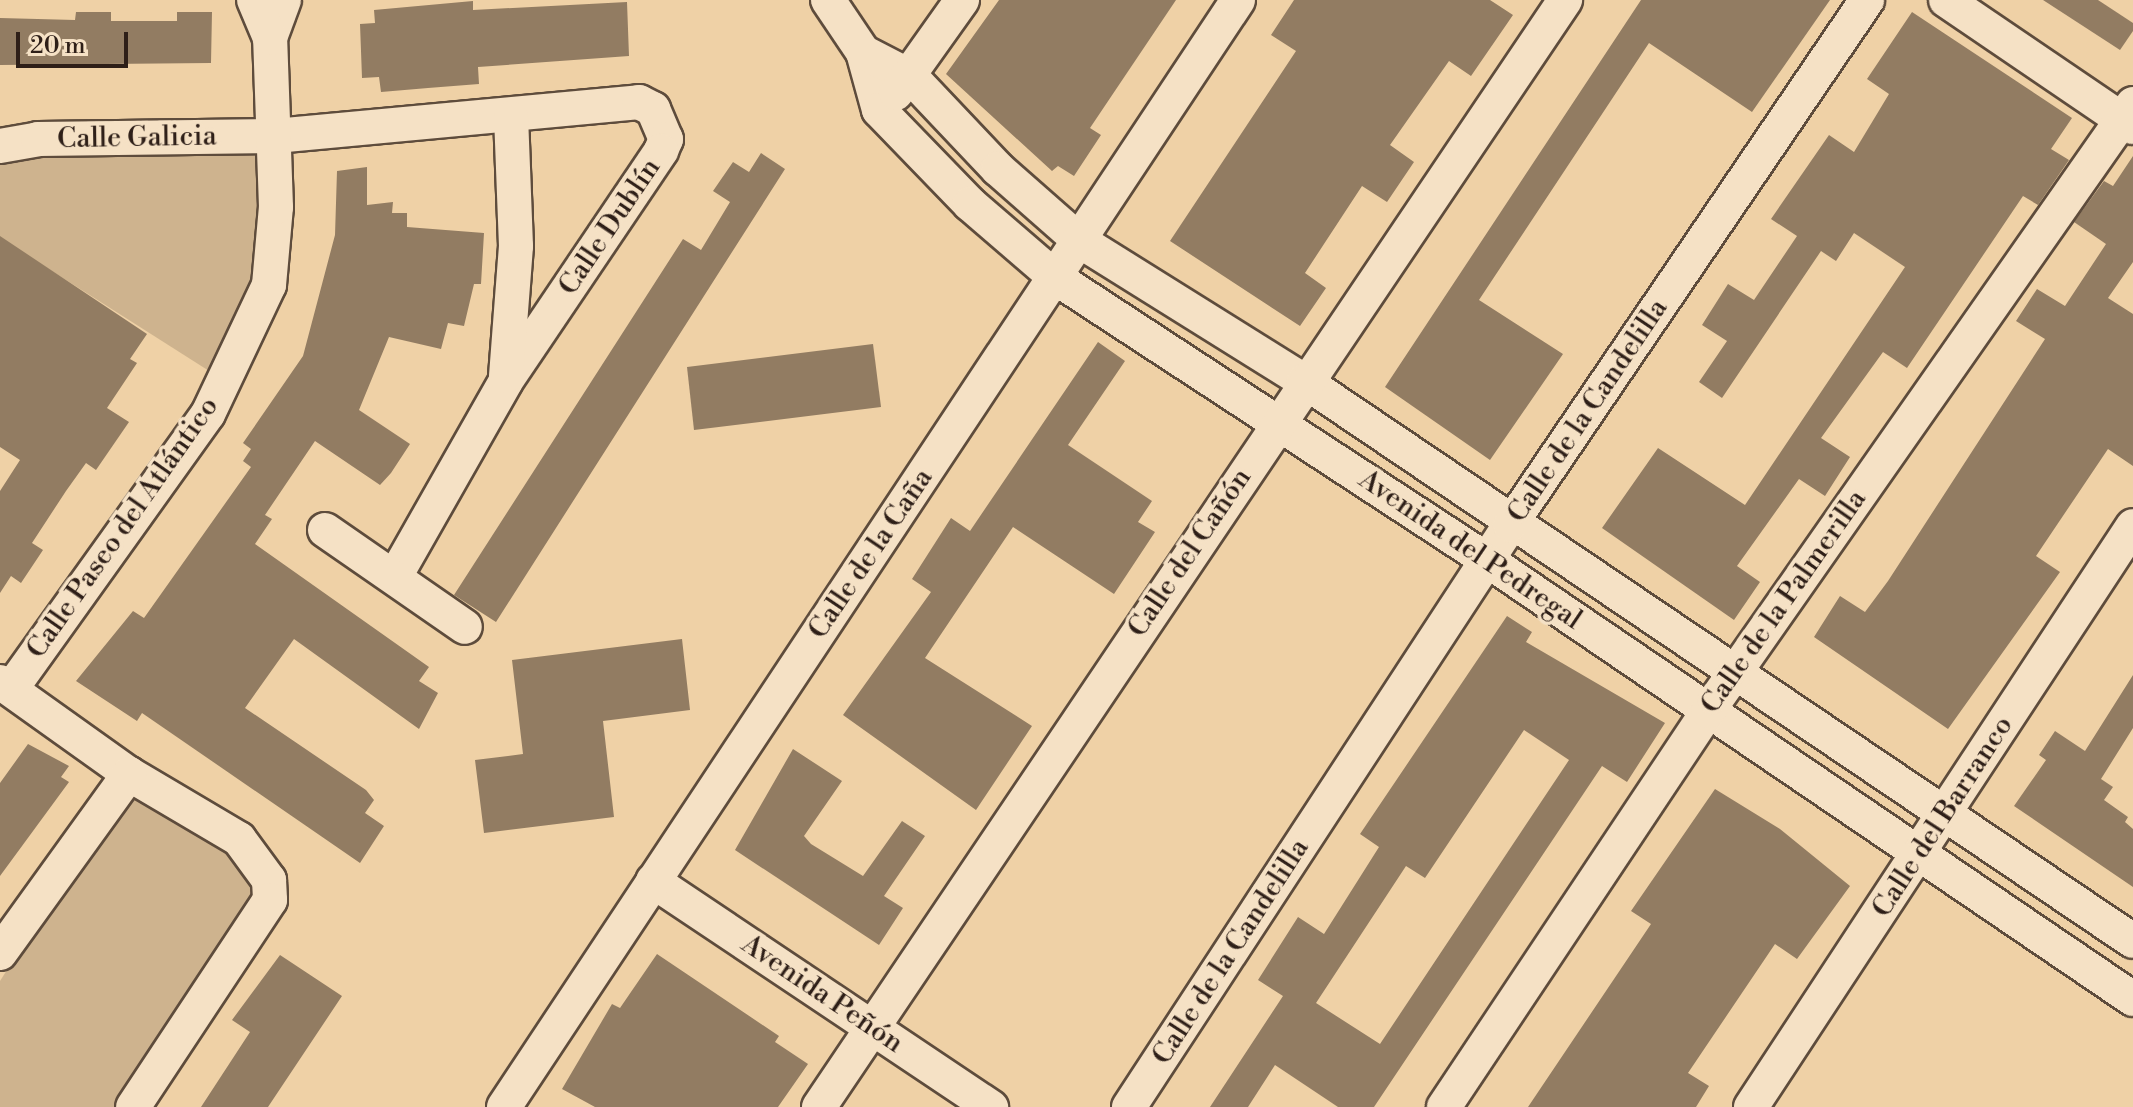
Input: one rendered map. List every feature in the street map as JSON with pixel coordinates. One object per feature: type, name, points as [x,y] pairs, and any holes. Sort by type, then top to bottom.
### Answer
[{"type":"street","name":"Calle Paseo del Atlántico","points":[[5,685],[208,414],[269,285],[275,136],[270,38],[254,0]]},
{"type":"street","name":"Calle Paseo del Atlántico","points":[[270,38],[284,0]]},
{"type":"street","name":"Avenida del Pedregal","points":[[828,0],[863,52],[879,110],[970,204],[1056,278],[1487,560],[2132,996]]},
{"type":"street","points":[[879,110],[911,77],[962,0]]},
{"type":"street","name":"Calle de la Caña","points":[[504,1107],[1238,0]]},
{"type":"street","name":"Calle del Cañón","points":[[819,1107],[1304,381],[1565,0]]},
{"type":"street","name":"Calle de la Candelilla","points":[[1129,1107],[1510,525],[1867,0]]},
{"type":"street","points":[[1946,0],[2129,117]]},
{"type":"street","name":"Avenida del Pedregal","points":[[863,52],[911,77],[998,169],[1080,241],[1304,381],[1510,525],[1735,672],[2133,941]]},
{"type":"street","name":"Calle Dublín","points":[[275,136],[511,118],[639,102],[653,109],[666,139],[506,381],[395,576]]},
{"type":"street","name":"Calle de la Palmerilla","points":[[1444,1107],[1708,711],[2129,117]]},
{"type":"street","name":"Calle Dublín","points":[[506,381],[516,246],[511,118]]},
{"type":"street","name":"Calle Galicia","points":[[0,146],[38,139],[275,136]]},
{"type":"street","name":"Calle del Barranco","points":[[1751,1107],[2133,526]]},
{"type":"street","points":[[325,530],[465,627]]},
{"type":"street","points":[[5,685],[129,774],[239,839],[260,860],[270,900],[133,1107]]},
{"type":"street","points":[[0,953],[129,774]]},
{"type":"street","name":"Avenida Peñón","points":[[653,881],[991,1107]]},
{"type":"shaded area","points":[[268,144],[262,284],[217,376],[0,238],[0,147]]},
{"type":"shaded area","points":[[130,777],[267,880],[124,1107],[0,1107],[0,981]]},
{"type":"building","points":[[999,0],[1176,0],[1090,128],[1101,135],[1074,176],[1058,166],[1052,171],[946,74]]},
{"type":"building","points":[[1294,0],[1490,0],[1513,15],[1471,76],[1449,61],[1390,145],[1414,162],[1387,202],[1362,186],[1305,273],[1326,288],[1300,326],[1170,241],[1296,51],[1271,35]]},
{"type":"building","points":[[1641,0],[1830,0],[1752,112],[1649,43],[1479,300],[1563,354],[1490,460],[1385,387]]},
{"type":"building","points":[[2043,0],[2098,0],[2133,23],[2133,31],[2120,50]]},
{"type":"building","points":[[473,1],[473,10],[627,2],[629,56],[478,67],[479,84],[381,92],[379,77],[362,78],[360,24],[375,23],[374,10]]},
{"type":"building","points":[[76,12],[111,12],[111,21],[177,21],[177,12],[212,12],[211,63],[0,65],[0,18],[75,20]]},
{"type":"building","points":[[1912,12],[2072,118],[2051,149],[2069,160],[2038,205],[2023,196],[1907,368],[1883,352],[1821,438],[1850,457],[1825,496],[1799,479],[1737,566],[1760,582],[1734,620],[1602,528],[1658,448],[1745,505],[1905,267],[1854,233],[1836,261],[1821,251],[1722,398],[1699,382],[1727,341],[1702,325],[1728,284],[1754,300],[1797,236],[1771,219],[1829,135],[1854,152],[1889,94],[1867,79]]},
{"type":"building","points":[[761,153],[785,169],[496,622],[454,595],[683,239],[701,250],[730,202],[713,191],[733,162],[749,172]]},
{"type":"building","points":[[2133,156],[2133,262],[2108,298],[2133,314],[2133,466],[2108,449],[2036,556],[2060,572],[1948,729],[1814,637],[1840,596],[1865,612],[1888,581],[2045,339],[2016,321],[2037,289],[2065,306],[2106,244],[2074,222],[2104,181],[2113,186]]},
{"type":"building","points":[[367,167],[367,205],[393,202],[392,213],[407,213],[407,227],[484,233],[481,284],[474,284],[464,326],[448,323],[441,349],[389,337],[359,410],[410,444],[391,473],[380,485],[315,441],[265,515],[272,519],[255,544],[429,667],[419,681],[438,693],[419,729],[294,639],[245,708],[366,790],[374,800],[365,813],[384,826],[360,863],[142,713],[137,721],[76,681],[133,611],[144,618],[251,467],[243,461],[251,449],[243,443],[303,356],[335,235],[337,171]]},
{"type":"building","points":[[0,236],[147,334],[130,359],[137,363],[107,408],[129,422],[96,470],[86,463],[66,491],[32,543],[43,550],[21,583],[11,576],[0,593],[0,491],[20,460],[0,447]]},
{"type":"building","points":[[1098,342],[1125,361],[1068,445],[1152,501],[1138,522],[1155,532],[1114,594],[1013,527],[925,658],[1032,726],[976,810],[843,715],[931,592],[912,579],[951,518],[970,531]]},
{"type":"building","points":[[873,344],[881,407],[694,430],[687,367]]},
{"type":"building","points":[[1507,616],[1532,632],[1526,642],[1665,723],[1627,782],[1602,766],[1374,1107],[1338,1107],[1275,1065],[1248,1107],[1210,1107],[1283,996],[1258,980],[1298,917],[1324,934],[1379,847],[1360,834]],"holes":[[[1524,730],[1569,760],[1380,1044],[1316,1003],[1406,866],[1425,878]]]},
{"type":"building","points":[[682,639],[690,710],[603,721],[614,817],[484,833],[475,760],[523,754],[512,660]]},
{"type":"building","points":[[2133,675],[2133,728],[2101,779],[2113,787],[2104,800],[2128,817],[2125,822],[2133,829],[2133,887],[2014,806],[2046,760],[2039,755],[2055,731],[2085,751]]},
{"type":"building","points":[[28,744],[69,766],[61,777],[69,782],[0,876],[0,783]]},
{"type":"building","points":[[793,749],[842,781],[804,836],[811,844],[863,876],[902,821],[925,836],[884,896],[903,908],[879,945],[735,850]]},
{"type":"building","points":[[1715,789],[1780,829],[1850,886],[1797,959],[1775,944],[1688,1073],[1709,1086],[1696,1107],[1528,1107],[1651,924],[1631,911]]},
{"type":"building","points":[[657,954],[779,1036],[775,1042],[808,1064],[778,1107],[595,1107],[562,1089],[612,1004],[620,1008]]},
{"type":"building","points":[[280,955],[342,996],[268,1107],[201,1107],[250,1032],[232,1020]]}]
